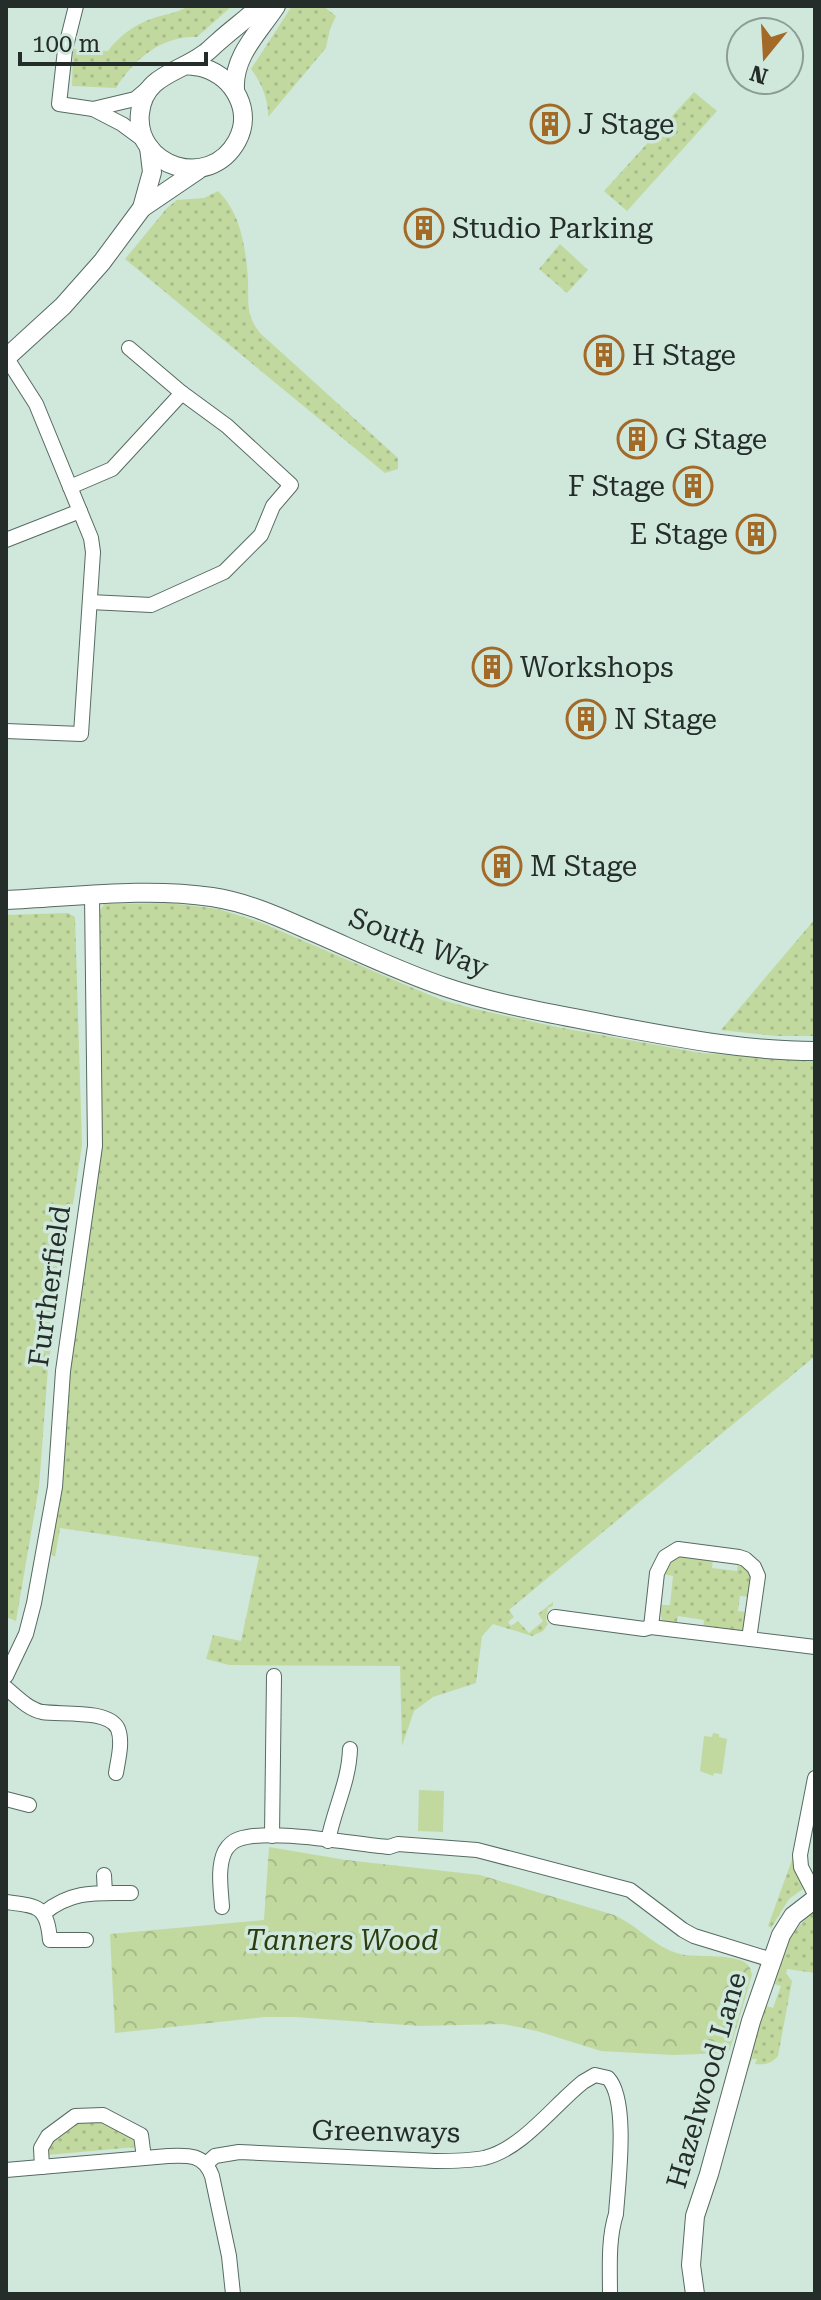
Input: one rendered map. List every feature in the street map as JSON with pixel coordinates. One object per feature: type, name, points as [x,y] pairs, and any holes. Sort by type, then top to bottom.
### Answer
[{"type":"street","points":[[76,6],[65,50],[59,104],[93,109],[122,124],[171,165],[198,170]]},
{"type":"street","points":[[93,109],[135,99],[160,78],[205,54],[260,6]]},
{"type":"street","points":[[6,731],[81,734],[92,545],[30,392],[6,358],[63,306],[102,262],[142,208],[198,170],[217,162],[231,150],[241,131],[242,112],[234,76],[241,56],[276,6]]},
{"type":"street","points":[[186,65],[205,68],[235,89]]},
{"type":"street","points":[[142,208],[152,172],[140,113],[149,87]]},
{"type":"street","points":[[90,602],[151,605],[224,572],[261,535],[273,506],[291,485],[222,421],[182,393],[129,348]]},
{"type":"street","points":[[70,487],[112,469],[182,393]]},
{"type":"street","points":[[6,540],[80,511]]},
{"type":"street","name":"South Way","points":[[6,900],[92,895],[214,897],[271,913],[414,975],[479,996],[561,1015],[734,1047],[815,1051]]},
{"type":"street","name":"Furtherfield","points":[[6,1676],[26,1634],[55,1487],[63,1371],[95,1146],[92,895]]},
{"type":"street","points":[[651,1627],[657,1573],[665,1557],[678,1549],[739,1557],[754,1567],[758,1576],[749,1639]]},
{"type":"street","points":[[555,1617],[815,1647]]},
{"type":"street","points":[[272,1836],[274,1676]]},
{"type":"street","points":[[6,1688],[28,1707],[41,1712],[100,1717],[111,1721],[118,1729],[120,1741],[116,1773]]},
{"type":"street","points":[[328,1841],[344,1789],[350,1749]]},
{"type":"street","points":[[815,1778],[800,1855],[801,1867],[815,1896]]},
{"type":"street","points":[[6,1799],[29,1805]]},
{"type":"street","points":[[222,1907],[221,1873],[226,1849],[243,1838],[272,1836],[389,1847],[398,1844],[455,1847],[630,1890],[694,1936],[772,1960]]},
{"type":"street","points":[[104,1875],[105,1893]]},
{"type":"street","points":[[44,1913],[67,1898],[78,1895],[131,1893]]},
{"type":"street","name":"Hazelwood Lane","points":[[695,2294],[691,2265],[695,2216],[741,2053],[786,1925],[815,1896]]},
{"type":"street","points":[[6,1902],[35,1905],[49,1923],[50,1940],[86,1940]]},
{"type":"street","name":"Greenways","points":[[206,2164],[215,2156],[239,2152],[435,2161],[487,2157],[518,2142],[583,2082],[595,2075],[608,2078],[616,2090],[620,2123],[616,2214],[610,2252],[610,2294]]},
{"type":"street","points":[[42,2167],[41,2148],[48,2136],[75,2116],[103,2115],[141,2135],[144,2158]]},
{"type":"street","points":[[6,2170],[189,2155],[199,2158],[212,2176],[229,2256],[233,2294]]},
{"type":"green space","points":[[188,6],[232,6],[197,37],[172,40],[150,51],[131,68],[116,88],[72,86],[73,49],[108,51],[122,36],[139,25]]},
{"type":"green space","points":[[292,6],[323,6],[336,16],[326,48],[268,117],[264,92],[251,69]]},
{"type":"green space","points":[[694,92],[717,111],[627,211],[604,191]]},
{"type":"green space","points":[[218,191],[232,210],[241,232],[249,308],[255,326],[398,458],[398,469],[385,473],[125,259],[177,200],[204,198]]},
{"type":"green space","points":[[560,244],[588,270],[567,293],[539,269]]},
{"type":"green space","points":[[169,903],[219,909],[262,923],[442,1000],[475,1009],[701,1053],[815,1060],[814,1357],[509,1610],[514,1617],[508,1622],[511,1626],[518,1621],[529,1633],[543,1621],[538,1614],[553,1602],[553,1606],[548,1608],[548,1624],[543,1631],[532,1636],[493,1624],[482,1636],[476,1683],[433,1697],[414,1711],[402,1746],[400,1666],[229,1665],[206,1659],[213,1635],[241,1641],[259,1557],[60,1528],[55,1557],[48,1551],[68,1371],[99,1146],[99,912],[104,904]]},
{"type":"green space","points":[[68,913],[75,917],[82,1145],[48,1368],[39,1487],[16,1621],[6,1617],[6,915]]},
{"type":"green space","points":[[815,919],[815,1036],[776,1036],[721,1030]]},
{"type":"green space","points":[[678,1556],[713,1559],[712,1568],[737,1571],[738,1562],[744,1565],[753,1578],[750,1597],[740,1596],[738,1611],[748,1612],[745,1628],[741,1632],[703,1629],[704,1620],[678,1616],[676,1626],[662,1620],[659,1605],[670,1605],[673,1576],[663,1574],[668,1563]]},
{"type":"green space","points":[[713,1733],[727,1739],[722,1774],[714,1773],[713,1776],[700,1771],[704,1736],[712,1737]]},
{"type":"green space","points":[[419,1790],[444,1791],[443,1832],[418,1831]]},
{"type":"green space","name":"Tanners Wood","points":[[269,1847],[346,1860],[480,1875],[614,1915],[675,1953],[742,1961],[752,1975],[730,2049],[727,2053],[673,2055],[601,2051],[503,2024],[420,2026],[295,2017],[265,2017],[115,2033],[110,1934],[264,1920]]},
{"type":"green space","points":[[793,1857],[803,1889],[789,1899],[771,1928],[768,1926]]},
{"type":"green space","points":[[815,1910],[815,1973],[787,1969],[786,1973],[792,1981],[778,2056],[765,2064],[755,2064],[757,2059],[752,2059],[748,2070],[743,2069],[763,2005],[773,2008],[781,1986],[771,1983],[783,1951],[792,1935]]},
{"type":"green space","points":[[103,2120],[136,2138],[136,2147],[47,2155],[54,2140],[72,2123]]},
{"type":"place","name":"J Stage","points":[[550,124]]},
{"type":"place","name":"Studio Parking","points":[[424,228]]},
{"type":"place","name":"H Stage","points":[[604,355]]},
{"type":"place","name":"G Stage","points":[[637,439]]},
{"type":"place","name":"F Stage","points":[[693,486]]},
{"type":"place","name":"E Stage","points":[[756,534]]},
{"type":"place","name":"Workshops","points":[[492,667]]},
{"type":"place","name":"N Stage","points":[[586,719]]},
{"type":"place","name":"M Stage","points":[[502,866]]}]
